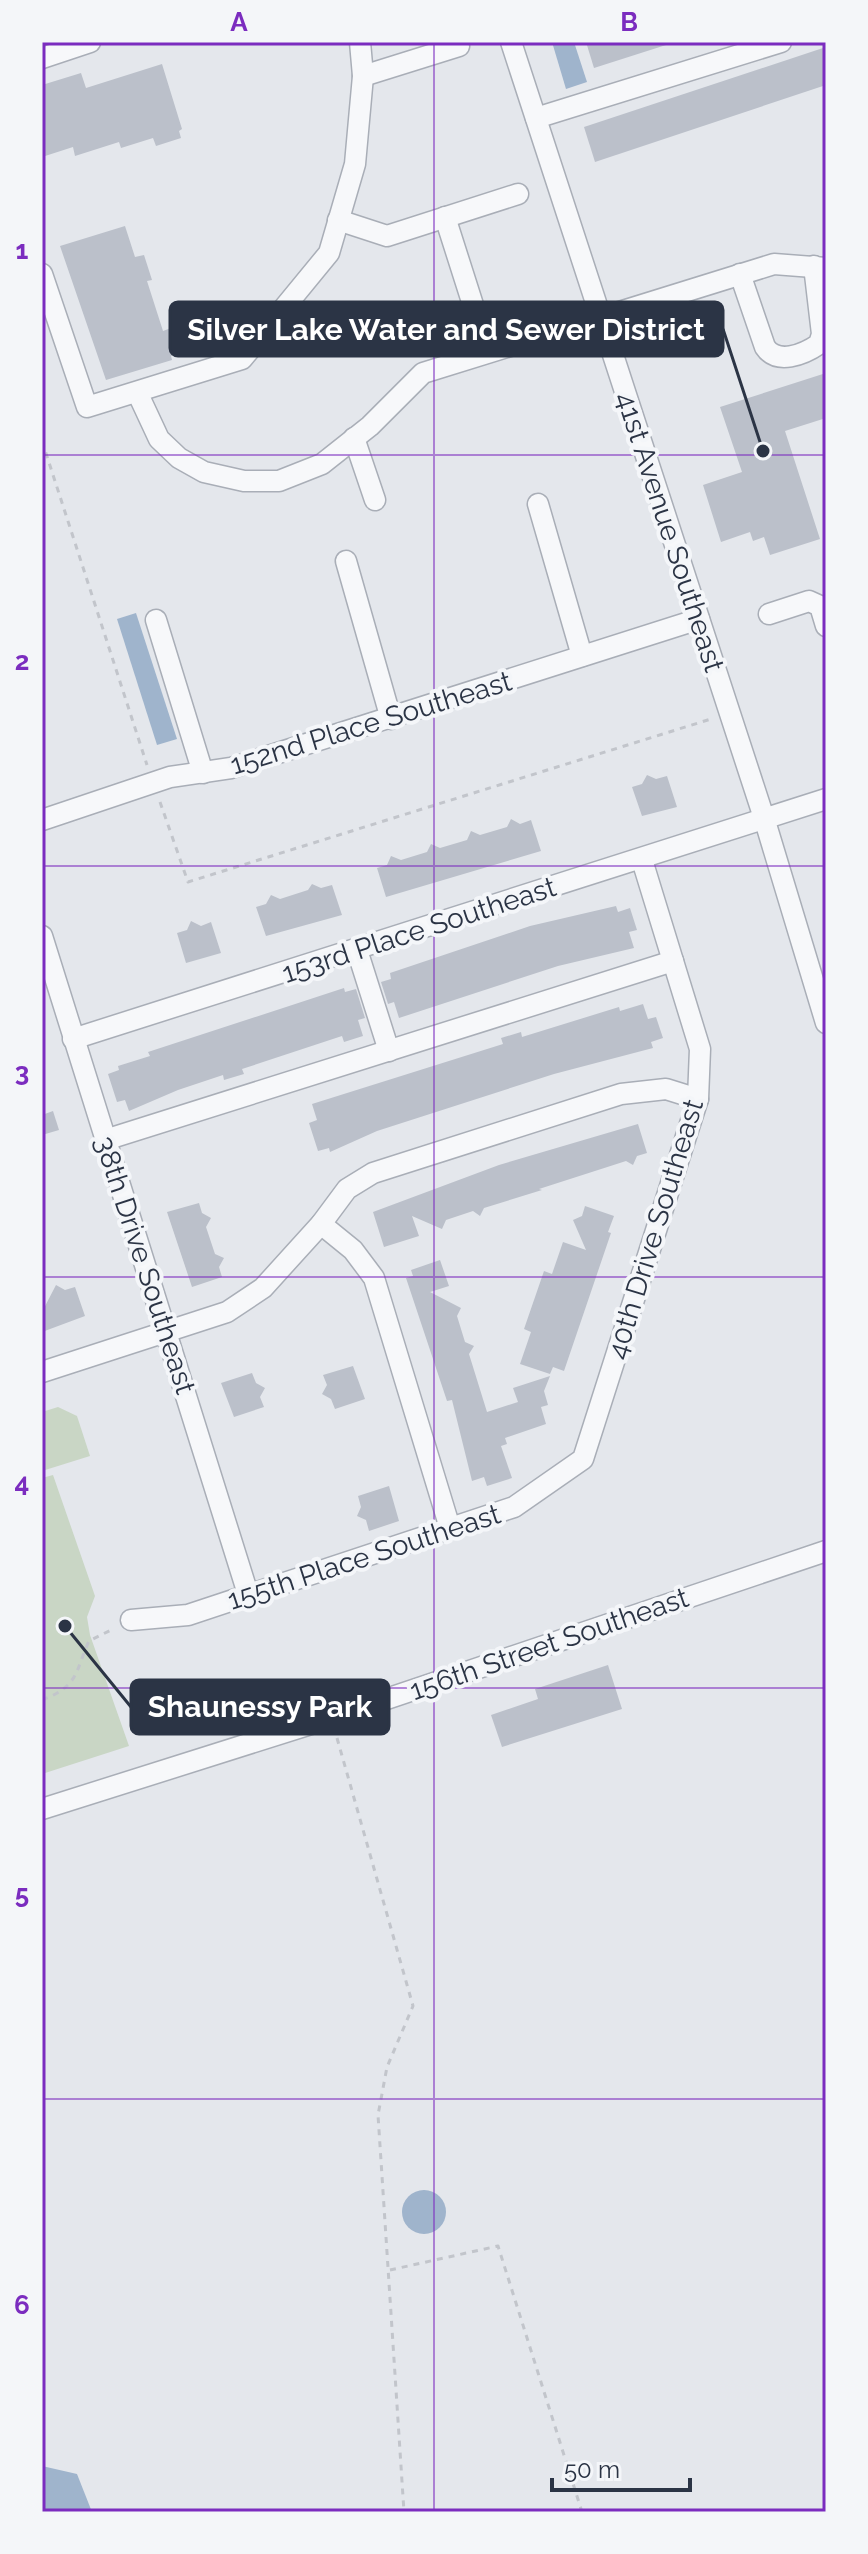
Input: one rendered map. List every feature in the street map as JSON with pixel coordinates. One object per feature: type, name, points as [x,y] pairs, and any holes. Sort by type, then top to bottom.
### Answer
[{"type":"street","points":[[42,58],[90,42]]},
{"type":"street","points":[[42,274],[87,407],[138,394],[242,359],[329,253],[355,164],[363,76],[360,42]]},
{"type":"street","name":"41st Avenue Southeast","points":[[511,42],[765,821],[826,1023]]},
{"type":"street","points":[[536,118],[781,42]]},
{"type":"street","points":[[363,76],[459,46]]},
{"type":"street","points":[[338,220],[387,236],[518,194]]},
{"type":"street","points":[[445,217],[488,352]]},
{"type":"street","points":[[138,394],[159,439],[179,458],[204,472],[244,481],[279,481],[322,464],[423,373],[601,319],[740,274],[774,264],[820,267],[822,334],[819,344],[779,359],[771,356],[765,347],[740,274]]},
{"type":"street","points":[[354,438],[375,500]]},
{"type":"street","points":[[538,504],[582,656]]},
{"type":"street","points":[[346,561],[391,719]]},
{"type":"street","points":[[769,614],[809,601],[820,606],[826,626]]},
{"type":"street","name":"152nd Place Southeast","points":[[42,820],[170,777],[231,768],[699,619]]},
{"type":"street","points":[[156,620],[203,773]]},
{"type":"street","name":"153rd Place Southeast","points":[[73,1039],[765,821],[825,805]]},
{"type":"street","name":"40th Drive Southeast","points":[[583,1459],[698,1099],[700,1049],[642,860]]},
{"type":"street","name":"38th Drive Southeast","points":[[42,936],[248,1594]]},
{"type":"street","points":[[357,950],[389,1051]]},
{"type":"street","points":[[105,1140],[673,961]]},
{"type":"street","points":[[42,1372],[227,1312],[263,1288],[321,1224],[347,1189],[373,1173],[621,1094],[666,1089],[698,1099]]},
{"type":"street","points":[[321,1224],[353,1250],[374,1278],[450,1528]]},
{"type":"street","name":"155th Place Southeast","points":[[131,1620],[188,1615],[514,1507],[583,1459]]},
{"type":"street","name":"156th Street Southeast","points":[[42,1809],[330,1718],[826,1551]]},
{"type":"path","points":[[42,1700],[64,1692],[89,1641],[131,1620]]},
{"type":"path","points":[[330,1718],[413,2006],[387,2067],[378,2115],[404,2512]]},
{"type":"path","points":[[390,2270],[498,2246],[582,2512]]},
{"type":"green space","points":[[58,1407],[77,1416],[90,1456],[42,1471],[42,1412]]},
{"type":"green space","points":[[53,1475],[95,1596],[87,1617],[90,1635],[129,1746],[42,1774],[42,1478]]},
{"type":"water","points":[[552,42],[574,42],[587,82],[566,89]]},
{"type":"water","points":[[136,613],[177,739],[157,745],[117,619]]},
{"type":"water","points":[[424,2190],[440,2196],[446,2212],[440,2228],[424,2234],[408,2228],[402,2212],[408,2196]]},
{"type":"water","points":[[42,2466],[77,2474],[92,2512],[42,2512]]},
{"type":"building","points":[[586,42],[666,42],[666,45],[594,68]]},
{"type":"building","points":[[826,47],[826,85],[595,162],[584,127]]},
{"type":"building","points":[[162,64],[182,129],[179,131],[181,138],[156,146],[153,138],[121,148],[119,142],[75,156],[73,147],[42,157],[42,85],[81,73],[86,88]]},
{"type":"building","points":[[125,226],[135,257],[144,255],[152,280],[147,281],[163,331],[171,328],[179,354],[171,356],[172,360],[106,380],[60,246]]},
{"type":"building","points":[[826,373],[826,418],[785,431],[820,539],[770,555],[764,537],[753,541],[750,532],[721,542],[703,485],[742,472],[720,407]]},
{"type":"building","points":[[647,775],[656,779],[667,776],[677,807],[642,816],[632,787],[642,784]]},
{"type":"building","points":[[511,819],[520,824],[531,820],[541,851],[386,897],[377,868],[387,865],[391,856],[401,860],[427,852],[431,844],[440,848],[467,840],[471,831],[480,835],[507,827]]},
{"type":"building","points":[[312,884],[321,888],[332,885],[342,915],[266,936],[256,907],[266,904],[271,895],[280,899],[308,890]]},
{"type":"building","points":[[616,906],[618,912],[630,908],[637,930],[629,932],[634,948],[558,966],[399,1018],[394,1002],[388,1004],[381,982],[391,979],[390,973],[530,926]]},
{"type":"building","points":[[191,921],[201,926],[211,922],[221,953],[186,963],[177,933],[187,930]]},
{"type":"building","points":[[344,988],[345,992],[356,989],[365,1018],[358,1020],[363,1036],[344,1042],[342,1036],[242,1069],[244,1074],[224,1080],[223,1075],[178,1090],[129,1111],[125,1100],[117,1102],[108,1074],[119,1070],[118,1066],[150,1056],[148,1052]]},
{"type":"building","points":[[643,1004],[648,1019],[656,1017],[663,1038],[651,1042],[653,1048],[554,1074],[377,1131],[330,1152],[329,1148],[318,1151],[309,1123],[317,1120],[312,1104],[503,1044],[501,1038],[521,1032],[522,1037],[619,1007],[620,1011]]},
{"type":"building","points":[[53,1111],[59,1130],[42,1135],[42,1115]]},
{"type":"building","points":[[638,1124],[647,1153],[637,1156],[633,1165],[626,1161],[484,1208],[480,1216],[473,1211],[446,1220],[442,1229],[412,1216],[419,1236],[384,1247],[373,1212],[499,1165]]},
{"type":"building","points":[[199,1203],[202,1213],[211,1218],[206,1227],[215,1254],[224,1258],[219,1267],[222,1277],[192,1287],[167,1212]]},
{"type":"building","points":[[585,1206],[614,1216],[608,1232],[611,1233],[564,1371],[553,1367],[550,1374],[520,1364],[531,1332],[524,1329],[544,1271],[552,1274],[563,1242],[586,1250],[573,1220],[582,1216]]},
{"type":"building","points":[[440,1260],[449,1286],[430,1292],[461,1308],[457,1316],[465,1342],[474,1346],[469,1354],[487,1412],[518,1402],[513,1388],[550,1376],[544,1391],[548,1405],[541,1407],[546,1424],[505,1438],[507,1444],[501,1446],[512,1478],[487,1486],[484,1477],[472,1481],[452,1400],[447,1401],[406,1278],[413,1276],[411,1270]]},
{"type":"building","points":[[56,1285],[65,1290],[75,1287],[85,1316],[42,1332],[42,1312]]},
{"type":"building","points":[[353,1366],[365,1399],[335,1409],[331,1399],[322,1394],[327,1385],[323,1375]]},
{"type":"building","points":[[252,1373],[256,1383],[265,1388],[260,1397],[264,1407],[234,1417],[221,1383]]},
{"type":"building","points":[[389,1486],[399,1521],[369,1531],[366,1520],[357,1516],[361,1507],[358,1496]]},
{"type":"building","points":[[608,1665],[622,1709],[502,1747],[491,1715],[538,1699],[535,1689]]},
{"type":"place","name":"Silver Lake Water and Sewer District","points":[[763,451]]},
{"type":"place","name":"Shaunessy Park","points":[[65,1626]]}]
